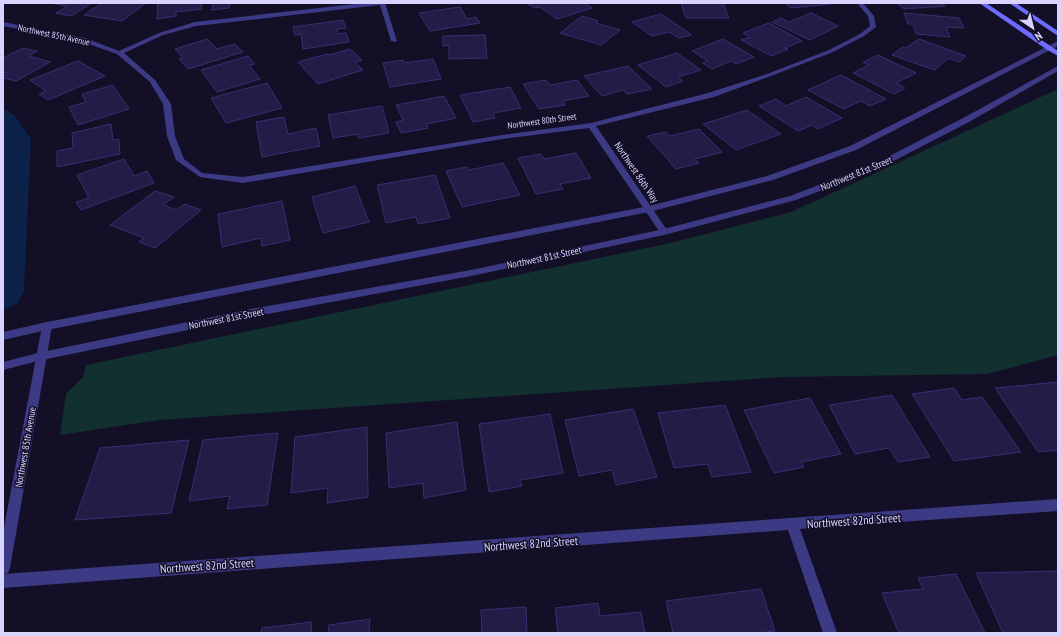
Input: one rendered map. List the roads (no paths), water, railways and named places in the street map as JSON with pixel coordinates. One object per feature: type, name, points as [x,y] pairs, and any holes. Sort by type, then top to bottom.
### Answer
[{"type":"main road","points":[[982,3],[1058,54]]},
{"type":"main road","points":[[1012,3],[1058,34]]},
{"type":"street","points":[[119,53],[161,34],[195,24],[381,3],[394,41]]},
{"type":"street","name":"Northwest 80th Street","points":[[200,175],[243,180],[297,172],[502,137],[591,124],[711,94],[769,75],[831,51],[862,36],[873,27],[871,16],[860,3]]},
{"type":"street","name":"Northwest 85th Avenue","points":[[3,24],[85,40],[119,53],[153,81],[167,104],[171,136],[180,160],[200,175]]},
{"type":"street","points":[[3,336],[649,209],[770,178],[853,148],[1058,43]]},
{"type":"street","name":"Northwest 81st Street","points":[[3,366],[42,356],[251,313],[471,273],[664,232],[793,198],[879,165],[966,120],[1058,68]]},
{"type":"street","name":"Northwest 86th Way","points":[[591,124],[664,232]]},
{"type":"street","name":"Northwest 85th Avenue","points":[[3,568],[48,326]]},
{"type":"street","name":"Northwest 82nd Street","points":[[3,580],[1058,505]]},
{"type":"street","points":[[792,525],[830,633]]},
{"type":"water","points":[[3,108],[15,116],[31,139],[24,290],[18,303],[3,310]]}]
